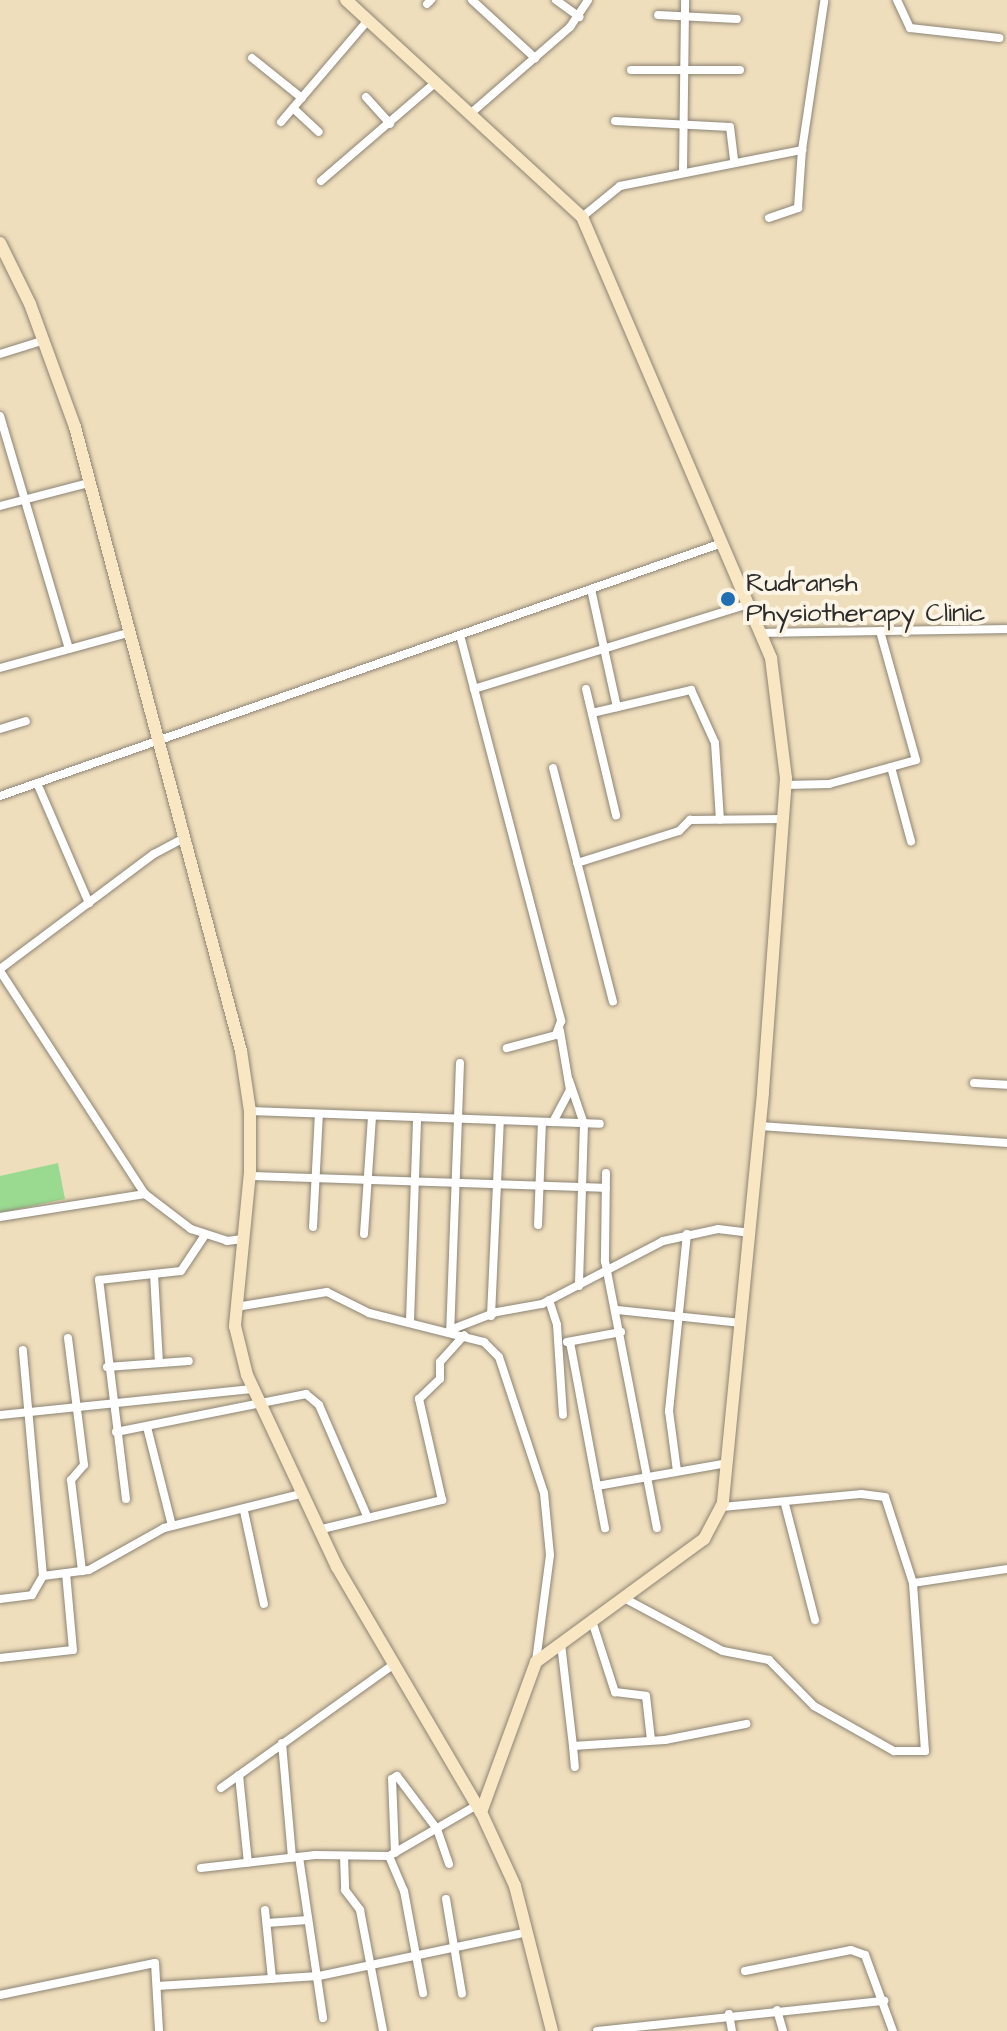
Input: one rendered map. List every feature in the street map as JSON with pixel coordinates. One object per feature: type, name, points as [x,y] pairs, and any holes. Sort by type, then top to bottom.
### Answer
[{"type":"street","points":[[346,0],[582,217],[771,658],[785,785],[783,819],[760,1126],[721,1507],[704,1539],[536,1662]]},
{"type":"street","points":[[472,0],[535,58]]},
{"type":"street","points":[[556,0],[579,17]]},
{"type":"street","points":[[470,114],[579,17],[588,0]]},
{"type":"street","points":[[683,173],[685,0]]},
{"type":"street","points":[[897,0],[910,28],[999,38]]},
{"type":"street","points":[[769,218],[798,208],[802,150],[824,2]]},
{"type":"street","points":[[658,15],[737,19]]},
{"type":"street","points":[[281,122],[368,20]]},
{"type":"street","points":[[252,58],[302,98]]},
{"type":"street","points":[[631,70],[740,70]]},
{"type":"street","points":[[321,181],[436,82]]},
{"type":"street","points":[[366,97],[390,124]]},
{"type":"street","points":[[293,108],[319,132]]},
{"type":"street","points":[[615,121],[682,121],[730,127],[735,130],[734,161]]},
{"type":"street","points":[[582,217],[620,186],[734,161],[802,150]]},
{"type":"street","points":[[0,243],[45,340],[89,483],[241,1051],[250,1111],[249,1176],[235,1326],[257,1402],[318,1530],[479,1809],[515,1886],[552,2031]]},
{"type":"street","points":[[0,354],[45,340]]},
{"type":"street","points":[[0,416],[69,649]]},
{"type":"street","points":[[0,506],[89,483]]},
{"type":"street","points":[[0,796],[722,543]]},
{"type":"street","points":[[591,589],[617,707]]},
{"type":"street","points":[[474,689],[748,604]]},
{"type":"street","points":[[760,633],[1007,629]]},
{"type":"street","points":[[785,785],[829,784],[916,760],[880,631]]},
{"type":"street","points":[[0,668],[128,633]]},
{"type":"street","points":[[460,635],[560,1031],[569,1080],[584,1124],[579,1286]]},
{"type":"street","points":[[586,689],[616,815]]},
{"type":"street","points":[[592,713],[691,690],[715,743],[720,820]]},
{"type":"street","points":[[0,729],[26,721]]},
{"type":"street","points":[[891,767],[911,841]]},
{"type":"street","points":[[553,768],[613,1001]]},
{"type":"street","points":[[37,783],[89,903]]},
{"type":"street","points":[[577,863],[679,831],[690,820],[783,819]]},
{"type":"street","points":[[184,838],[89,903],[0,970],[145,1194],[205,1235],[227,1241],[243,1239]]},
{"type":"street","points":[[507,1048],[542,1041],[560,1031]]},
{"type":"street","points":[[450,1330],[460,1063]]},
{"type":"street","points":[[553,1122],[567,1102],[569,1080]]},
{"type":"street","points":[[974,1083],[1007,1085]]},
{"type":"street","points":[[250,1111],[600,1124]]},
{"type":"street","points":[[313,1227],[319,1114]]},
{"type":"street","points":[[364,1234],[372,1116]]},
{"type":"street","points":[[410,1321],[417,1117]]},
{"type":"street","points":[[491,1316],[500,1121]]},
{"type":"street","points":[[538,1225],[542,1122]]},
{"type":"street","points":[[760,1126],[1007,1143]]},
{"type":"street","points":[[606,1173],[607,1271],[657,1528]]},
{"type":"street","points":[[249,1176],[606,1188]]},
{"type":"street","points":[[0,1217],[145,1194]]},
{"type":"street","points":[[450,1330],[549,1300],[687,1234],[718,1229],[749,1233]]},
{"type":"street","points":[[677,1471],[669,1411],[687,1234]]},
{"type":"street","points":[[126,1499],[107,1367],[99,1280],[181,1271],[205,1235]]},
{"type":"street","points":[[154,1274],[159,1363]]},
{"type":"street","points":[[201,1868],[296,1857],[392,1855],[479,1809],[536,1662],[550,1555],[544,1493],[499,1357],[484,1342],[450,1330],[369,1313],[327,1292],[236,1307]]},
{"type":"street","points":[[549,1300],[558,1344],[563,1415]]},
{"type":"street","points":[[617,1310],[741,1323]]},
{"type":"street","points":[[558,1344],[621,1332]]},
{"type":"street","points":[[318,1530],[443,1497],[419,1399],[440,1379],[440,1362],[464,1335]]},
{"type":"street","points":[[68,1338],[84,1469],[74,1475],[71,1488],[82,1571]]},
{"type":"street","points":[[570,1342],[605,1528]]},
{"type":"street","points":[[0,1599],[32,1595],[43,1576],[23,1350]]},
{"type":"street","points":[[107,1367],[189,1361]]},
{"type":"street","points":[[0,1415],[112,1406],[253,1389]]},
{"type":"street","points":[[116,1432],[299,1393],[314,1398],[368,1518]]},
{"type":"street","points":[[147,1427],[172,1526]]},
{"type":"street","points":[[597,1486],[727,1463]]},
{"type":"street","points":[[43,1576],[82,1571],[116,1559],[146,1536],[172,1526],[244,1511],[300,1494]]},
{"type":"street","points":[[624,1598],[723,1651],[769,1660],[814,1706],[894,1751],[925,1751],[913,1583],[885,1497],[861,1494],[785,1504],[721,1507]]},
{"type":"street","points":[[785,1504],[815,1620]]},
{"type":"street","points":[[244,1511],[264,1604]]},
{"type":"street","points":[[913,1583],[1007,1569]]},
{"type":"street","points":[[0,1658],[73,1650],[66,1573]]},
{"type":"street","points":[[592,1621],[615,1692],[646,1696],[651,1740]]},
{"type":"street","points":[[561,1644],[575,1767]]},
{"type":"street","points":[[221,1788],[394,1664]]},
{"type":"street","points":[[573,1746],[651,1740],[746,1724]]},
{"type":"street","points":[[282,1743],[296,1857],[319,1976],[323,2018]]},
{"type":"street","points":[[239,1775],[248,1863]]},
{"type":"street","points":[[423,1993],[404,1891],[392,1855],[392,1779],[397,1776],[437,1829],[449,1864]]},
{"type":"street","points":[[344,1856],[345,1890],[360,1910],[383,2031]]},
{"type":"street","points":[[446,1899],[462,1994]]},
{"type":"street","points":[[265,1910],[272,1979]]},
{"type":"street","points":[[267,1923],[308,1920]]},
{"type":"street","points":[[157,1986],[319,1976],[527,1932]]},
{"type":"street","points":[[745,1971],[851,1950],[865,1955],[893,2031]]},
{"type":"street","points":[[0,1995],[155,1963],[159,2031]]},
{"type":"street","points":[[597,2031],[729,2014],[884,2001]]},
{"type":"street","points":[[777,2010],[783,2031]]},
{"type":"street","points":[[729,2014],[732,2031]]},
{"type":"green space","points":[[58,1163],[65,1199],[0,1213],[0,1176]]},
{"type":"place","name":"Rudransh Physiotherapy Clinic","points":[[728,599]]}]
